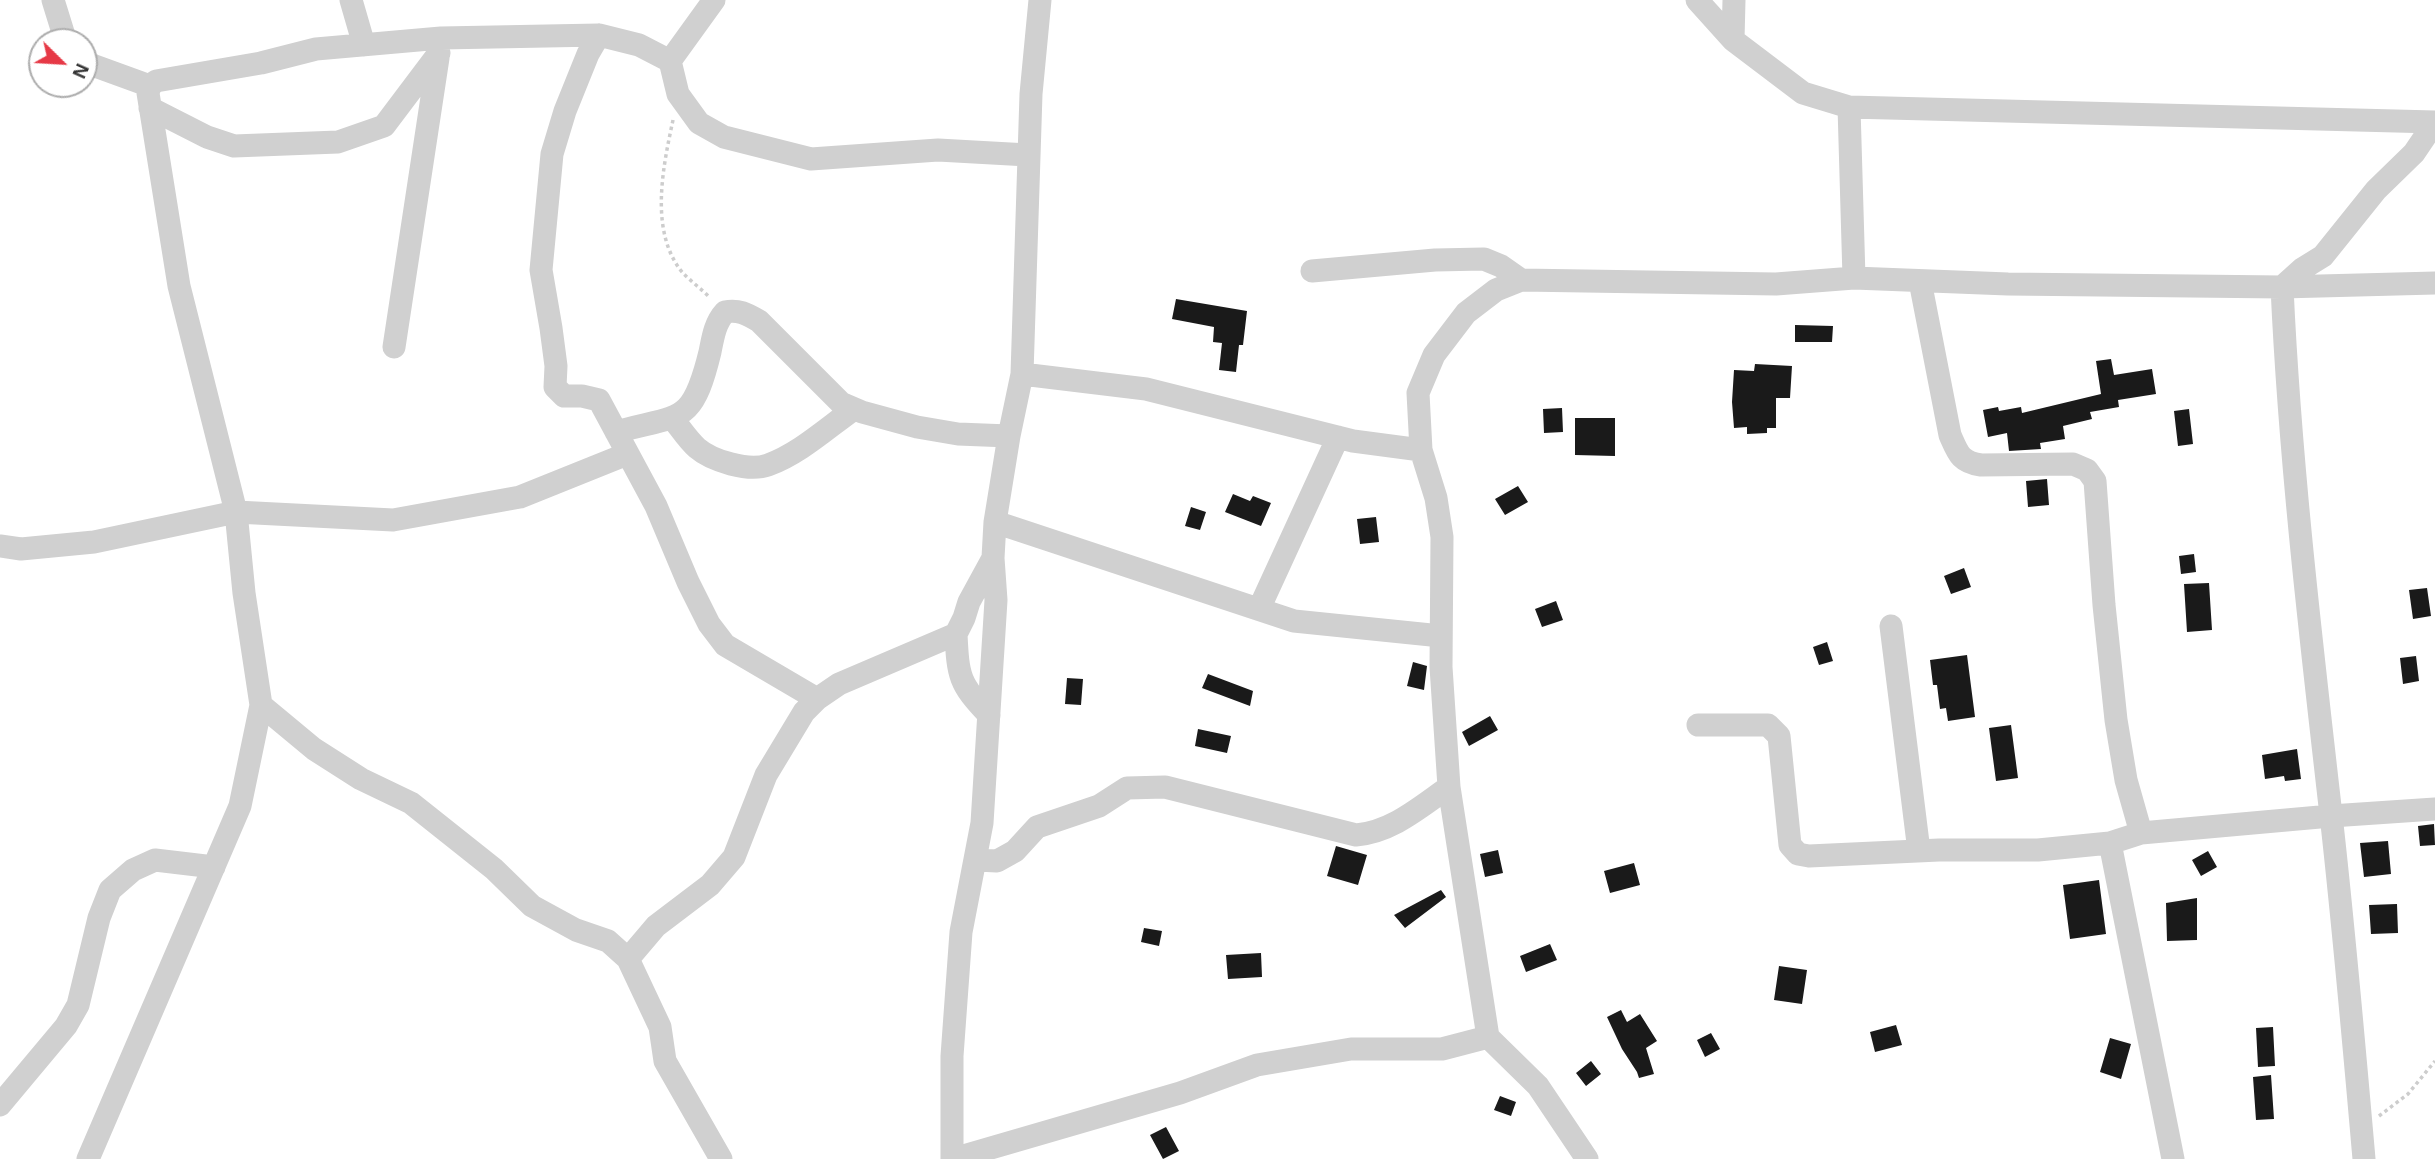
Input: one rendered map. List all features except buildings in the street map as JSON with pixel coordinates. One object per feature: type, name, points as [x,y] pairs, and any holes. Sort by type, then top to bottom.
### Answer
[{"type":"street","points":[[53,0],[62,28]]},
{"type":"street","points":[[351,0],[364,45]]},
{"type":"street","points":[[670,61],[714,0]]},
{"type":"street","points":[[1040,0],[1028,155],[1022,374],[995,522],[993,558],[996,600],[982,822],[977,860],[961,932],[952,1056],[952,1159],[1180,1093],[1257,1065],[1351,1049],[1442,1049],[1488,1037]]},
{"type":"street","points":[[1697,0],[1733,40],[1803,93],[1849,107],[2435,122],[2414,153],[2376,190],[2323,256],[2281,287]]},
{"type":"street","points":[[1733,40],[1734,0]]},
{"type":"street","points":[[599,35],[588,54],[565,111],[552,154],[541,270],[556,366],[555,387],[564,396],[599,400],[656,506],[693,593],[709,624],[725,645],[817,699]]},
{"type":"street","points":[[88,1159],[240,806],[261,705],[244,593],[236,512],[179,286],[150,97],[156,81],[261,63],[316,50],[364,45],[440,46],[599,35],[639,45],[670,61],[678,94],[699,123],[724,137],[811,159],[938,150],[1028,155]]},
{"type":"street","points":[[98,69],[150,97],[207,136],[234,146],[338,142],[384,126],[440,46]]},
{"type":"street","points":[[394,346],[440,46]]},
{"type":"street","points":[[1849,107],[1854,278]]},
{"type":"street","points":[[1312,271],[1435,260],[1484,259],[1502,266],[1521,280]]},
{"type":"street","points":[[1587,1159],[1538,1086],[1488,1037],[1449,787],[1441,636],[1442,537],[1436,498],[1420,450],[1418,393],[1434,355],[1466,313],[1496,290],[1521,280],[1776,284],[1854,278],[2008,285],[2281,287],[2435,283]]},
{"type":"street","points":[[1920,281],[1950,435],[1958,453],[1968,463],[1982,465],[2073,464],[2087,470],[2095,481],[2116,720],[2126,780],[2141,833]]},
{"type":"street","points":[[2281,287],[2285,362],[2316,697],[2331,816],[2364,1159]]},
{"type":"street","points":[[616,432],[673,419],[684,413],[695,399],[703,381],[718,320],[725,312],[733,310],[759,321],[841,403],[854,409],[917,427],[958,434],[1009,436]]},
{"type":"street","points":[[1022,374],[1146,389],[1338,437],[1420,450]]},
{"type":"street","points":[[673,419],[696,447],[709,457],[737,466],[766,466],[800,448],[854,409]]},
{"type":"street","points":[[1259,609],[1338,437]]},
{"type":"street","points":[[0,546],[21,549],[94,542],[236,512],[393,520],[520,497],[627,454]]},
{"type":"street","points":[[995,522],[1294,621],[1441,636]]},
{"type":"street","points":[[989,715],[968,694],[958,672],[956,634],[969,602],[993,558]]},
{"type":"street","points":[[1891,626],[1919,851]]},
{"type":"street","points":[[628,960],[656,926],[710,885],[734,857],[766,775],[804,712],[817,699],[839,684],[956,634]]},
{"type":"street","points":[[261,705],[313,749],[360,779],[411,803],[494,869],[532,906],[576,930],[608,941],[628,960],[660,1027],[665,1061],[721,1159]]},
{"type":"street","points":[[1698,725],[1768,725],[1775,730],[1779,737],[1790,845],[1798,854],[1809,856],[1919,851],[2038,850],[2110,843],[2141,833],[2435,809]]},
{"type":"street","points":[[977,860],[997,861],[1015,850],[1037,827],[1099,806],[1127,788],[1165,787],[1356,835],[1374,834],[1392,826],[1449,787]]},
{"type":"street","points":[[2110,843],[2173,1159]]},
{"type":"street","points":[[0,1105],[66,1026],[78,1005],[99,918],[110,890],[133,870],[155,860],[214,867]]},
{"type":"path","points":[[678,94],[660,193],[668,245],[682,271],[725,312]]},
{"type":"path","points":[[2362,1129],[2408,1094],[2435,1061]]}]
